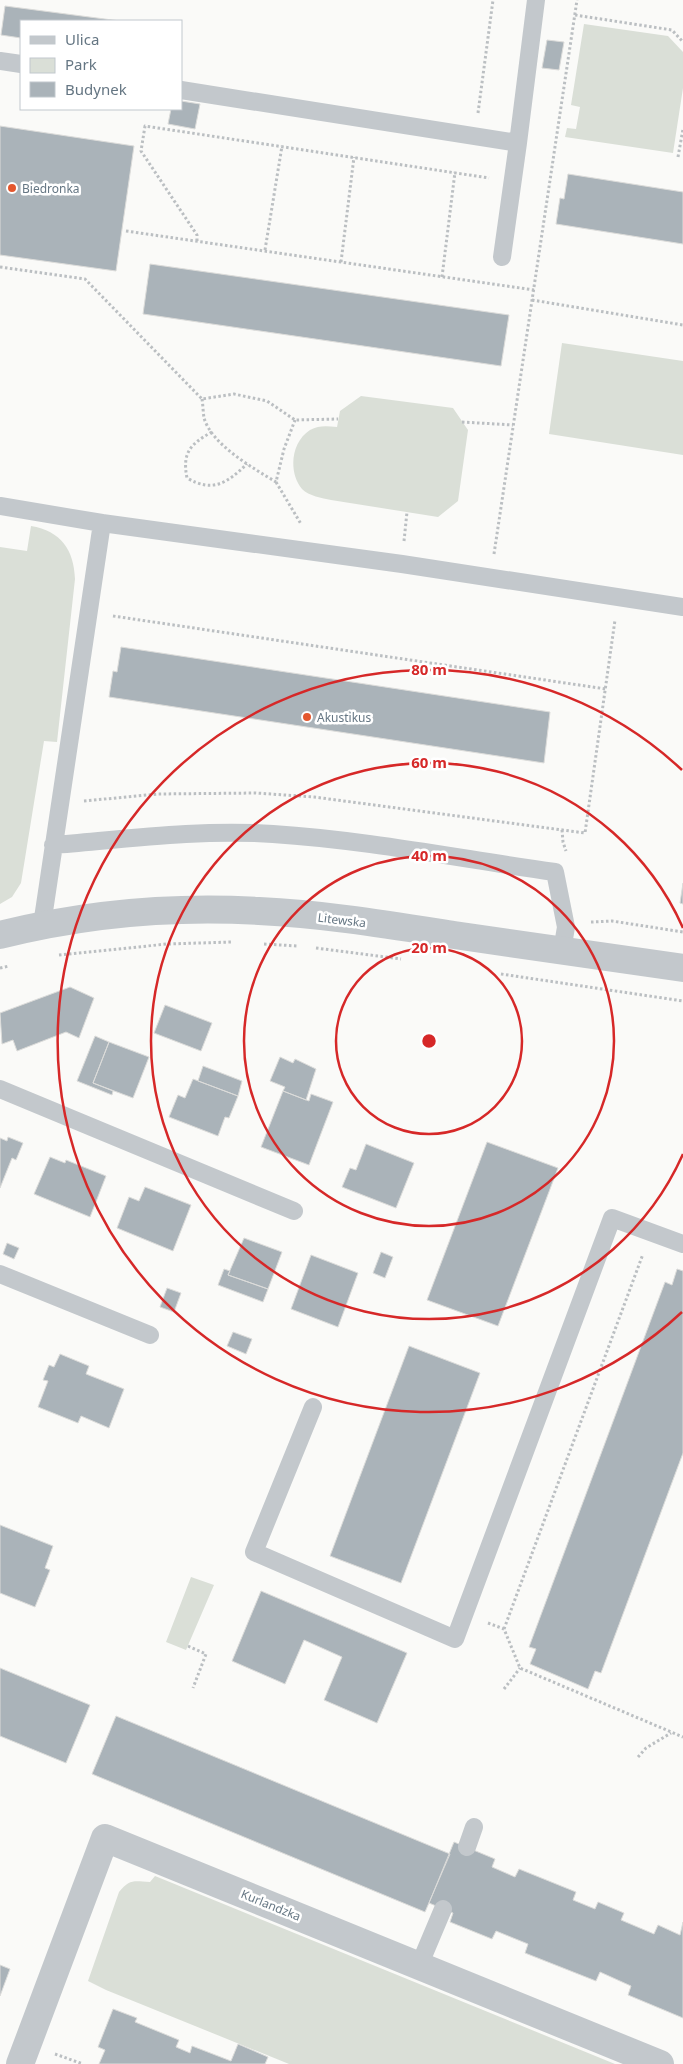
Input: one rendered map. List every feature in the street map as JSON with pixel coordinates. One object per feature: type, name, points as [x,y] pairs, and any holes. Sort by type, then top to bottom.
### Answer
[{"type":"street","name":"Litewska","points":[[0,935],[42,925],[114,915],[181,910],[259,911],[564,939],[683,968]]},
{"type":"street","name":"Kurlandzka","points":[[20,2064],[105,1838],[660,2064]]},
{"type":"lane","points":[[502,257],[536,0]]},
{"type":"lane","points":[[0,61],[20,64]]},
{"type":"lane","points":[[182,90],[518,143]]},
{"type":"lane","points":[[0,506],[102,523],[491,577],[683,607]]},
{"type":"lane","points":[[42,925],[102,523]]},
{"type":"lane","points":[[53,845],[217,832],[272,834],[334,840],[555,872],[564,939]]},
{"type":"lane","points":[[0,1089],[294,1211]]},
{"type":"lane","points":[[313,1407],[254,1552],[455,1639],[612,1218],[683,1244]]},
{"type":"lane","points":[[0,1274],[150,1335]]},
{"type":"lane","points":[[467,1847],[474,1827]]},
{"type":"lane","points":[[419,1966],[443,1909]]},
{"type":"path","points":[[474,136],[493,0]]},
{"type":"path","points":[[491,577],[577,0]]},
{"type":"path","points":[[575,16],[672,30],[683,42]]},
{"type":"path","points":[[197,241],[197,235],[141,151],[145,126],[512,181]]},
{"type":"path","points":[[678,156],[683,129]]},
{"type":"path","points":[[265,250],[282,146]]},
{"type":"path","points":[[341,262],[354,157]]},
{"type":"path","points":[[442,277],[455,172]]},
{"type":"path","points":[[126,231],[534,290]]},
{"type":"path","points":[[0,267],[85,280],[202,399],[204,419],[212,432],[233,456],[276,482],[298,518],[305,538],[306,551]]},
{"type":"path","points":[[532,300],[683,325]]},
{"type":"path","points":[[202,399],[234,394],[267,401],[295,420],[338,419]]},
{"type":"path","points":[[276,482],[284,449],[295,420]]},
{"type":"path","points":[[462,422],[513,425]]},
{"type":"path","points":[[212,432],[197,440],[189,448],[184,464],[187,478],[200,486],[219,485],[233,477],[247,464]]},
{"type":"path","points":[[59,804],[158,794],[256,793],[314,797],[585,833],[618,597]]},
{"type":"path","points":[[88,612],[606,689]]},
{"type":"path","points":[[564,939],[586,922],[612,920],[683,932]]},
{"type":"path","points":[[57,955],[167,944],[238,942]]},
{"type":"path","points":[[256,943],[299,946]]},
{"type":"path","points":[[308,947],[402,960]]},
{"type":"path","points":[[0,968],[10,966]]},
{"type":"path","points":[[495,974],[683,1001]]},
{"type":"path","points":[[650,1232],[504,1630],[520,1668],[683,1738]]},
{"type":"path","points":[[464,1614],[504,1630]]},
{"type":"path","points":[[188,1646],[206,1654],[193,1688]]},
{"type":"path","points":[[504,1689],[520,1668]]},
{"type":"path","points":[[638,1757],[646,1748],[672,1733]]},
{"type":"path","points":[[55,2053],[83,2064]]},
{"type":"green space","points":[[584,24],[668,36],[683,52],[683,88],[673,153],[565,137],[567,128],[576,129],[580,107],[571,105]]},
{"type":"green space","points":[[562,343],[683,361],[683,455],[549,434]]},
{"type":"green space","points":[[361,396],[453,408],[468,430],[458,501],[438,517],[331,500],[312,495],[302,489],[293,466],[295,449],[299,442],[310,430],[317,427],[337,427],[340,411]]},
{"type":"green space","points":[[31,526],[50,532],[64,544],[72,559],[75,579],[57,742],[44,741],[21,883],[12,897],[0,904],[0,547],[27,551]]},
{"type":"green space","points":[[191,1577],[214,1585],[186,1650],[166,1642]]},
{"type":"green space","points":[[155,1876],[615,2064],[289,2064],[88,1981],[119,1892],[129,1883],[136,1881],[150,1882]]},
{"type":"building","points":[[5,6],[112,20],[20,20],[20,38],[1,35]]},
{"type":"building","points":[[547,40],[564,42],[559,70],[542,68]]},
{"type":"building","points":[[182,101],[200,104],[195,129],[168,124],[171,110],[182,110]]},
{"type":"building","points":[[0,126],[134,146],[116,271],[0,255]]},
{"type":"building","points":[[568,174],[683,192],[683,244],[556,224],[560,198],[564,199]]},
{"type":"building","points":[[150,264],[509,315],[501,366],[143,314]]},
{"type":"building","points":[[121,647],[550,712],[544,763],[109,697],[113,671],[117,672]]},
{"type":"building","points":[[683,883],[683,904],[680,903]]},
{"type":"building","points":[[70,987],[94,998],[79,1038],[66,1032],[17,1051],[13,1040],[2,1044],[0,1013]]},
{"type":"building","points":[[165,1005],[212,1023],[201,1051],[154,1033]]},
{"type":"building","points":[[95,1036],[109,1042],[93,1083],[113,1091],[112,1095],[77,1081]]},
{"type":"building","points":[[109,1042],[149,1057],[133,1098],[93,1083]]},
{"type":"building","points":[[280,1057],[293,1063],[295,1059],[316,1069],[306,1100],[283,1091],[285,1087],[270,1081]]},
{"type":"building","points":[[203,1066],[242,1081],[238,1096],[198,1081]]},
{"type":"building","points":[[193,1079],[238,1096],[229,1118],[225,1117],[218,1136],[169,1117],[178,1095],[185,1098]]},
{"type":"building","points":[[283,1091],[309,1101],[311,1094],[333,1102],[309,1165],[261,1147]]},
{"type":"building","points":[[8,1137],[23,1143],[16,1160],[12,1158],[0,1188],[0,1138],[7,1141]]},
{"type":"building","points":[[487,1142],[558,1168],[498,1326],[427,1300]]},
{"type":"building","points":[[366,1144],[414,1163],[396,1208],[342,1187],[350,1168],[356,1170]]},
{"type":"building","points":[[50,1157],[65,1163],[66,1160],[106,1176],[90,1217],[34,1194]]},
{"type":"building","points":[[145,1187],[191,1205],[173,1251],[117,1228],[129,1197],[139,1201]]},
{"type":"building","points":[[244,1238],[282,1252],[268,1289],[228,1275]]},
{"type":"building","points":[[7,1243],[19,1248],[14,1259],[3,1254]]},
{"type":"building","points":[[381,1252],[393,1257],[385,1278],[373,1273]]},
{"type":"building","points":[[311,1255],[358,1273],[338,1327],[291,1309]]},
{"type":"building","points":[[224,1269],[230,1271],[228,1275],[268,1289],[263,1302],[218,1285]]},
{"type":"building","points":[[677,1269],[683,1271],[683,1453],[601,1673],[595,1671],[588,1689],[530,1664],[536,1649],[529,1647],[665,1282],[672,1285]]},
{"type":"building","points":[[167,1288],[181,1293],[174,1312],[160,1307]]},
{"type":"building","points":[[233,1332],[252,1339],[246,1354],[227,1346]]},
{"type":"building","points":[[409,1346],[480,1373],[401,1583],[330,1556]]},
{"type":"building","points":[[60,1354],[89,1366],[86,1374],[124,1389],[109,1428],[81,1416],[78,1423],[38,1407],[48,1381],[43,1380],[49,1365],[54,1367]]},
{"type":"building","points":[[0,1525],[53,1546],[45,1568],[50,1570],[35,1607],[0,1593]]},
{"type":"building","points":[[261,1591],[407,1653],[377,1723],[324,1700],[342,1657],[304,1640],[285,1684],[232,1661]]},
{"type":"building","points":[[0,1668],[90,1705],[66,1763],[0,1736]]},
{"type":"building","points":[[116,1716],[450,1854],[425,1912],[92,1774]]},
{"type":"building","points":[[454,1842],[495,1859],[492,1867],[515,1877],[519,1869],[576,1892],[573,1900],[595,1909],[598,1902],[624,1913],[621,1920],[654,1934],[658,1925],[680,1935],[683,1922],[683,2018],[628,1995],[631,1986],[600,1972],[596,1981],[525,1953],[528,1944],[496,1931],[492,1939],[450,1922],[453,1913],[429,1903]]},
{"type":"building","points":[[0,1965],[10,1969],[0,1996]]},
{"type":"building","points":[[113,2009],[137,2018],[135,2022],[179,2040],[176,2047],[190,2053],[192,2046],[231,2061],[238,2044],[268,2057],[265,2064],[99,2064],[105,2050],[98,2047]]},
{"type":"place","name":"Biedronka","points":[[12,188]]},
{"type":"place","name":"Akustikus","points":[[307,717]]}]
